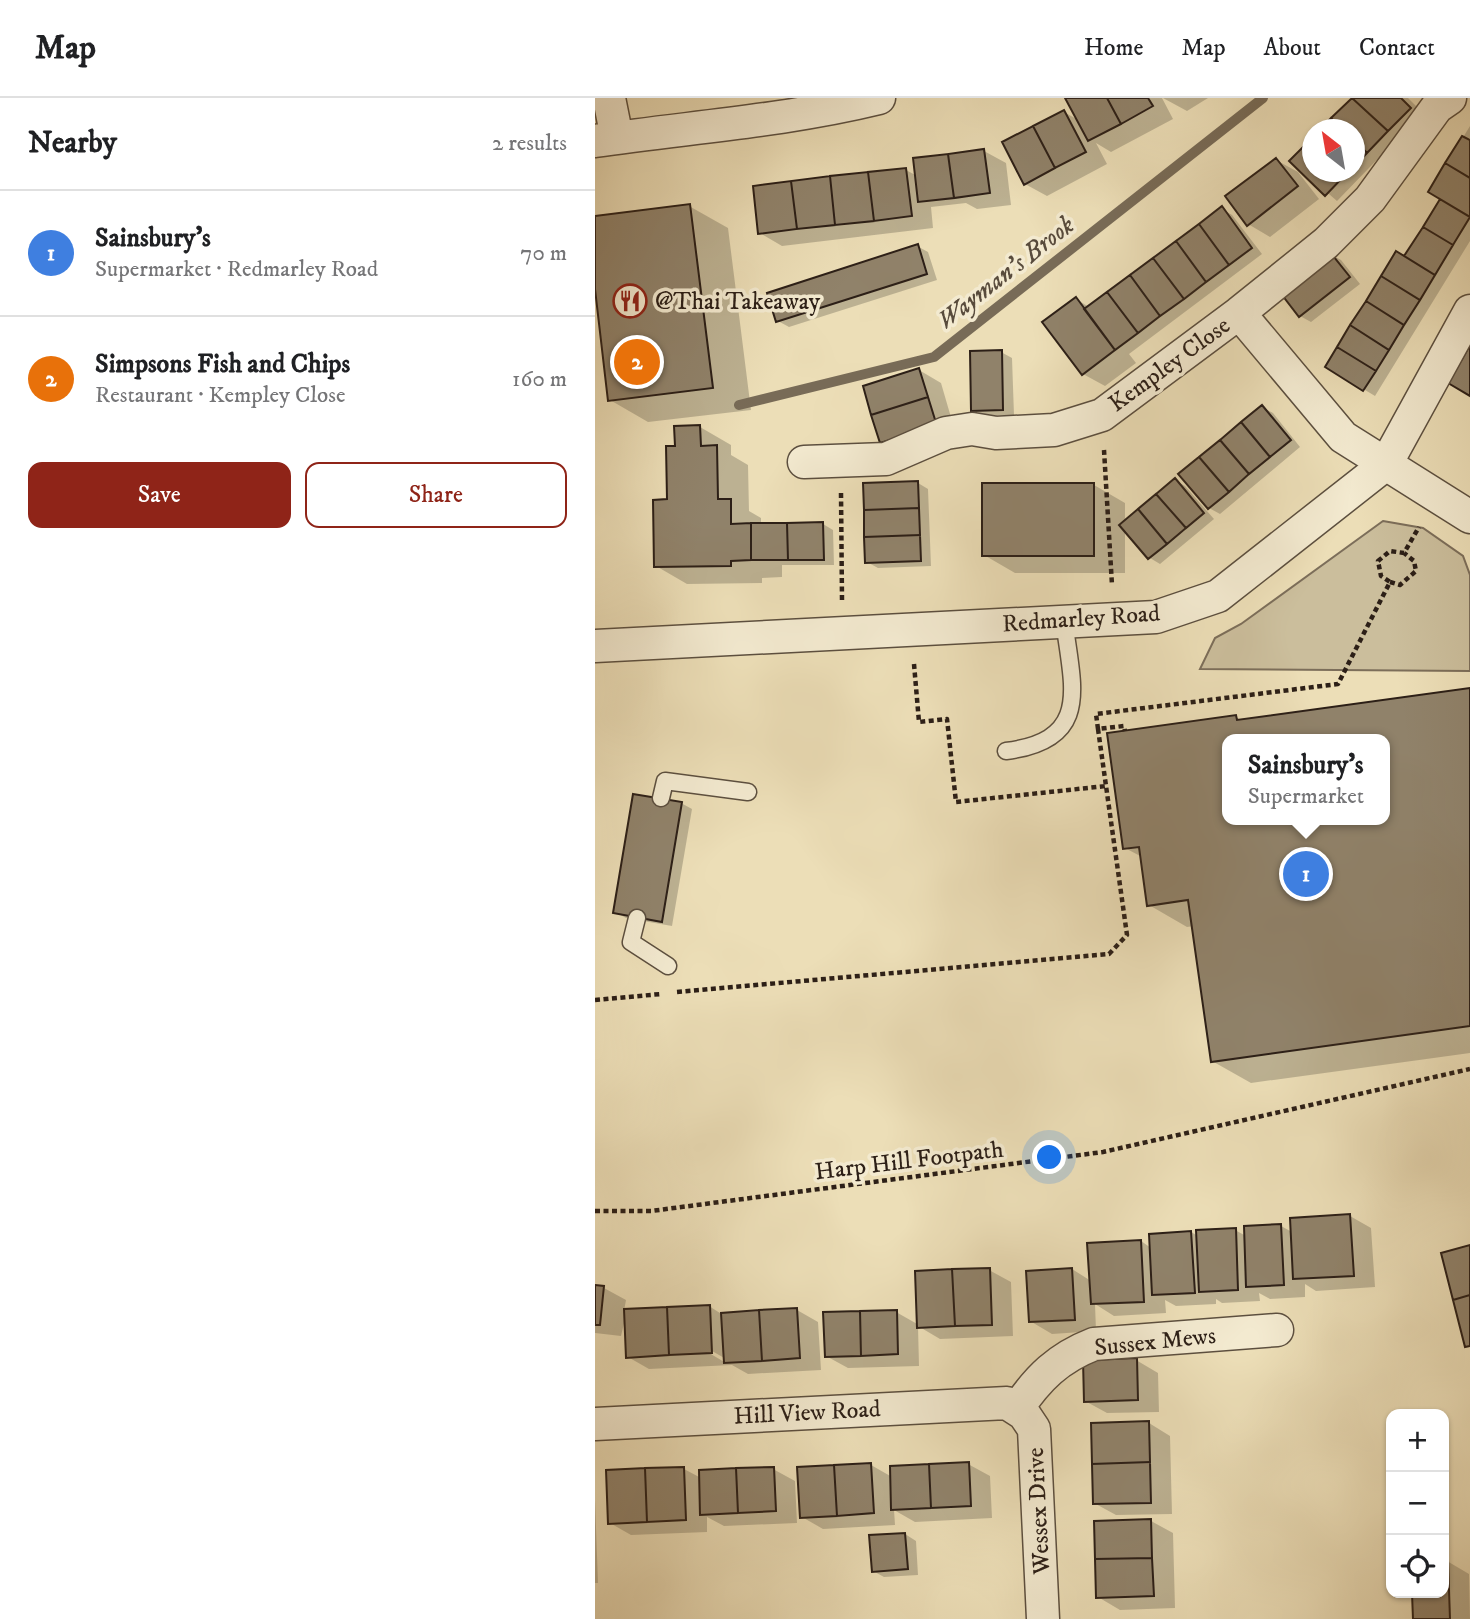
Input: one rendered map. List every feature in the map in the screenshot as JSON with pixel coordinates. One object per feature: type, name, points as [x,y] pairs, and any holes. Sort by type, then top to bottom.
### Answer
[{"type":"street","points":[[609,98],[606,140],[766,121],[879,98]]},
{"type":"street","name":"Kempley Close","points":[[804,462],[886,459],[946,433],[972,429],[996,433],[1054,430],[1101,415],[1240,313],[1326,243],[1370,200],[1437,107],[1450,98]]},
{"type":"street","name":"Redmarley Road","points":[[595,646],[1156,617],[1218,596],[1386,464],[1470,311]]},
{"type":"street","points":[[1240,313],[1343,436],[1470,517]]},
{"type":"street","name":"Sussex Mews","points":[[1017,1409],[1035,1383],[1052,1366],[1069,1354],[1094,1344],[1277,1330]]},
{"type":"street","name":"Hill View Road","points":[[595,1424],[995,1402],[1017,1409]]},
{"type":"street","name":"Wessex Drive","points":[[1017,1409],[1030,1420],[1035,1438],[1043,1619]]},
{"type":"lane","points":[[1006,751],[1046,741],[1060,732],[1068,719],[1073,705],[1064,620]]},
{"type":"lane","points":[[661,798],[665,781],[748,793]]},
{"type":"lane","points":[[637,918],[631,942],[668,966]]},
{"type":"path","points":[[1101,415],[1114,618]]},
{"type":"path","points":[[841,461],[842,632]]},
{"type":"path","points":[[1404,553],[1436,495]]},
{"type":"path","points":[[1390,551],[1404,553],[1414,561],[1416,571],[1400,584],[1390,582],[1381,576],[1378,561],[1390,551]]},
{"type":"path","points":[[676,992],[1109,954],[1127,935],[1096,714],[1338,684],[1390,582]]},
{"type":"path","points":[[910,629],[919,722],[947,719],[955,802],[1106,786]]},
{"type":"path","points":[[1098,729],[1124,726],[1125,731]]},
{"type":"path","points":[[595,1000],[662,994]]},
{"type":"path","name":"Harp Hill Footpath","points":[[595,1211],[651,1210],[1103,1152],[1470,1069]]},
{"type":"shaded area","points":[[1383,521],[1423,528],[1463,556],[1470,575],[1470,671],[1200,669],[1215,638],[1241,624]]},
{"type":"building","points":[[1065,98],[1107,98],[1121,124],[1088,141]]},
{"type":"building","points":[[1107,98],[1148,98],[1153,106],[1121,124]]},
{"type":"building","points":[[1352,98],[1401,98],[1411,108],[1388,131]]},
{"type":"building","points":[[1352,98],[1388,131],[1367,153],[1365,119],[1331,118]]},
{"type":"building","points":[[1064,110],[1086,152],[1055,168],[1033,126]]},
{"type":"building","points":[[1033,126],[1055,168],[1024,185],[1002,142]]},
{"type":"building","points":[[1462,136],[1470,140],[1470,178],[1445,163]]},
{"type":"building","points":[[1302,148],[1302,174],[1289,161]]},
{"type":"building","points":[[984,149],[990,193],[954,198],[948,154]]},
{"type":"building","points":[[948,154],[954,198],[918,202],[913,158]]},
{"type":"building","points":[[1276,158],[1298,186],[1247,226],[1225,196]]},
{"type":"building","points":[[1445,163],[1470,178],[1470,217],[1428,192]]},
{"type":"building","points":[[906,168],[912,216],[874,221],[868,172]]},
{"type":"building","points":[[868,172],[874,221],[835,225],[830,176]]},
{"type":"building","points":[[830,176],[835,225],[797,229],[791,181]]},
{"type":"building","points":[[791,181],[797,229],[758,234],[753,186]]},
{"type":"building","points":[[1311,182],[1338,182],[1325,196]]},
{"type":"building","points":[[1440,199],[1470,217],[1453,245],[1423,227]]},
{"type":"building","points":[[690,204],[713,388],[608,401],[595,289],[595,216]]},
{"type":"building","points":[[1222,206],[1252,248],[1229,265],[1199,224]]},
{"type":"building","points":[[1199,224],[1229,265],[1206,282],[1176,241]]},
{"type":"building","points":[[1423,227],[1453,245],[1435,275],[1404,256]]},
{"type":"building","points":[[1176,241],[1206,282],[1184,299],[1153,258]]},
{"type":"building","points":[[918,244],[927,274],[776,322],[767,293]]},
{"type":"building","points":[[1396,251],[1435,275],[1420,300],[1381,276]]},
{"type":"building","points":[[1330,252],[1350,277],[1299,317],[1279,291]]},
{"type":"building","points":[[1153,258],[1184,299],[1160,316],[1130,275]]},
{"type":"building","points":[[1130,275],[1160,316],[1138,333],[1107,292]]},
{"type":"building","points":[[1381,276],[1420,300],[1404,325],[1366,301]]},
{"type":"building","points":[[1107,292],[1138,333],[1115,350],[1084,309]]},
{"type":"building","points":[[1076,297],[1115,350],[1082,375],[1042,322]]},
{"type":"building","points":[[1366,301],[1404,325],[1389,350],[1350,325]]},
{"type":"building","points":[[1350,325],[1389,350],[1376,371],[1337,347]]},
{"type":"building","points":[[1470,345],[1470,396],[1448,383]]},
{"type":"building","points":[[1337,347],[1376,371],[1363,391],[1325,367]]},
{"type":"building","points":[[1002,350],[1003,410],[971,411],[970,351]]},
{"type":"building","points":[[919,368],[928,397],[871,415],[863,386]]},
{"type":"building","points":[[928,397],[937,426],[880,443],[871,415]]},
{"type":"building","points":[[1262,405],[1291,440],[1270,457],[1241,422]]},
{"type":"building","points":[[1241,422],[1270,457],[1249,474],[1220,440]]},
{"type":"building","points":[[700,425],[701,446],[717,445],[718,499],[731,499],[731,524],[751,523],[751,560],[731,561],[731,566],[654,567],[653,500],[667,499],[666,446],[675,446],[674,426]]},
{"type":"building","points":[[1220,440],[1249,474],[1229,492],[1199,457]]},
{"type":"building","points":[[1199,457],[1229,492],[1208,509],[1178,474]]},
{"type":"building","points":[[1175,478],[1204,513],[1186,528],[1156,494]]},
{"type":"building","points":[[918,481],[919,508],[864,510],[863,483]]},
{"type":"building","points":[[982,483],[1094,483],[1094,556],[982,556]]},
{"type":"building","points":[[1156,494],[1186,528],[1167,544],[1138,509]]},
{"type":"building","points":[[919,508],[920,535],[864,537],[864,510]]},
{"type":"building","points":[[1138,509],[1167,544],[1148,559],[1119,525]]},
{"type":"building","points":[[823,522],[824,560],[788,560],[787,523]]},
{"type":"building","points":[[751,523],[787,523],[788,560],[751,560]]},
{"type":"building","points":[[920,535],[921,561],[865,563],[864,537]]},
{"type":"building","points":[[1470,688],[1470,1026],[1211,1062],[1188,900],[1147,906],[1139,847],[1123,849],[1107,733],[1236,715],[1237,720]]},
{"type":"building","points":[[633,794],[682,802],[662,922],[613,913]]},
{"type":"building","points":[[1350,1214],[1354,1276],[1293,1279],[1290,1218]]},
{"type":"building","points":[[1281,1224],[1284,1285],[1246,1287],[1244,1226]]},
{"type":"building","points":[[1236,1228],[1238,1290],[1199,1292],[1196,1230]]},
{"type":"building","points":[[1191,1231],[1195,1293],[1152,1295],[1149,1234]]},
{"type":"building","points":[[1141,1240],[1144,1302],[1091,1304],[1087,1243]]},
{"type":"building","points":[[1470,1245],[1470,1295],[1453,1300],[1441,1253]]},
{"type":"building","points":[[990,1268],[992,1325],[955,1326],[952,1269]]},
{"type":"building","points":[[1072,1268],[1075,1320],[1029,1322],[1026,1271]]},
{"type":"building","points":[[952,1269],[955,1326],[917,1328],[915,1271]]},
{"type":"building","points":[[595,1285],[604,1286],[600,1325],[595,1325]]},
{"type":"building","points":[[1470,1295],[1470,1346],[1465,1347],[1453,1300]]},
{"type":"building","points":[[710,1305],[712,1353],[669,1355],[667,1307]]},
{"type":"building","points":[[667,1307],[669,1355],[626,1358],[624,1309]]},
{"type":"building","points":[[797,1308],[800,1358],[762,1361],[759,1310]]},
{"type":"building","points":[[759,1310],[762,1361],[724,1363],[721,1313]]},
{"type":"building","points":[[897,1310],[898,1354],[861,1356],[860,1311]]},
{"type":"building","points":[[860,1311],[861,1356],[825,1357],[823,1312]]},
{"type":"building","points":[[1137,1358],[1138,1400],[1084,1402],[1083,1360]]},
{"type":"building","points":[[1149,1421],[1150,1462],[1092,1464],[1091,1423]]},
{"type":"building","points":[[969,1462],[971,1506],[931,1508],[929,1464]]},
{"type":"building","points":[[1150,1462],[1151,1503],[1093,1504],[1092,1464]]},
{"type":"building","points":[[871,1463],[874,1513],[837,1516],[834,1465]]},
{"type":"building","points":[[929,1464],[931,1508],[891,1510],[890,1466]]},
{"type":"building","points":[[834,1465],[837,1516],[800,1518],[797,1467]]},
{"type":"building","points":[[684,1467],[686,1520],[647,1522],[645,1468]]},
{"type":"building","points":[[774,1467],[776,1511],[738,1513],[736,1468]]},
{"type":"building","points":[[645,1468],[647,1522],[608,1524],[606,1470]]},
{"type":"building","points":[[736,1468],[738,1513],[700,1515],[699,1470]]},
{"type":"building","points":[[1151,1519],[1152,1558],[1095,1559],[1094,1521]]},
{"type":"building","points":[[905,1533],[908,1569],[872,1572],[869,1535]]},
{"type":"building","points":[[1152,1558],[1154,1596],[1096,1598],[1095,1559]]},
{"type":"building","points":[[1449,1590],[1450,1619],[1413,1619],[1412,1598],[1449,1598]]},
{"type":"waterway","name":"Wayman's Brook","points":[[739,405],[934,357],[1263,98]]},
{"type":"place","name":"@Thai Takeaway","points":[[630,301]]},
{"type":"place","name":"Simpsons Fish and Chips","points":[[637,362]]},
{"type":"place","name":"Sainsbury's","points":[[1306,874]]}]
